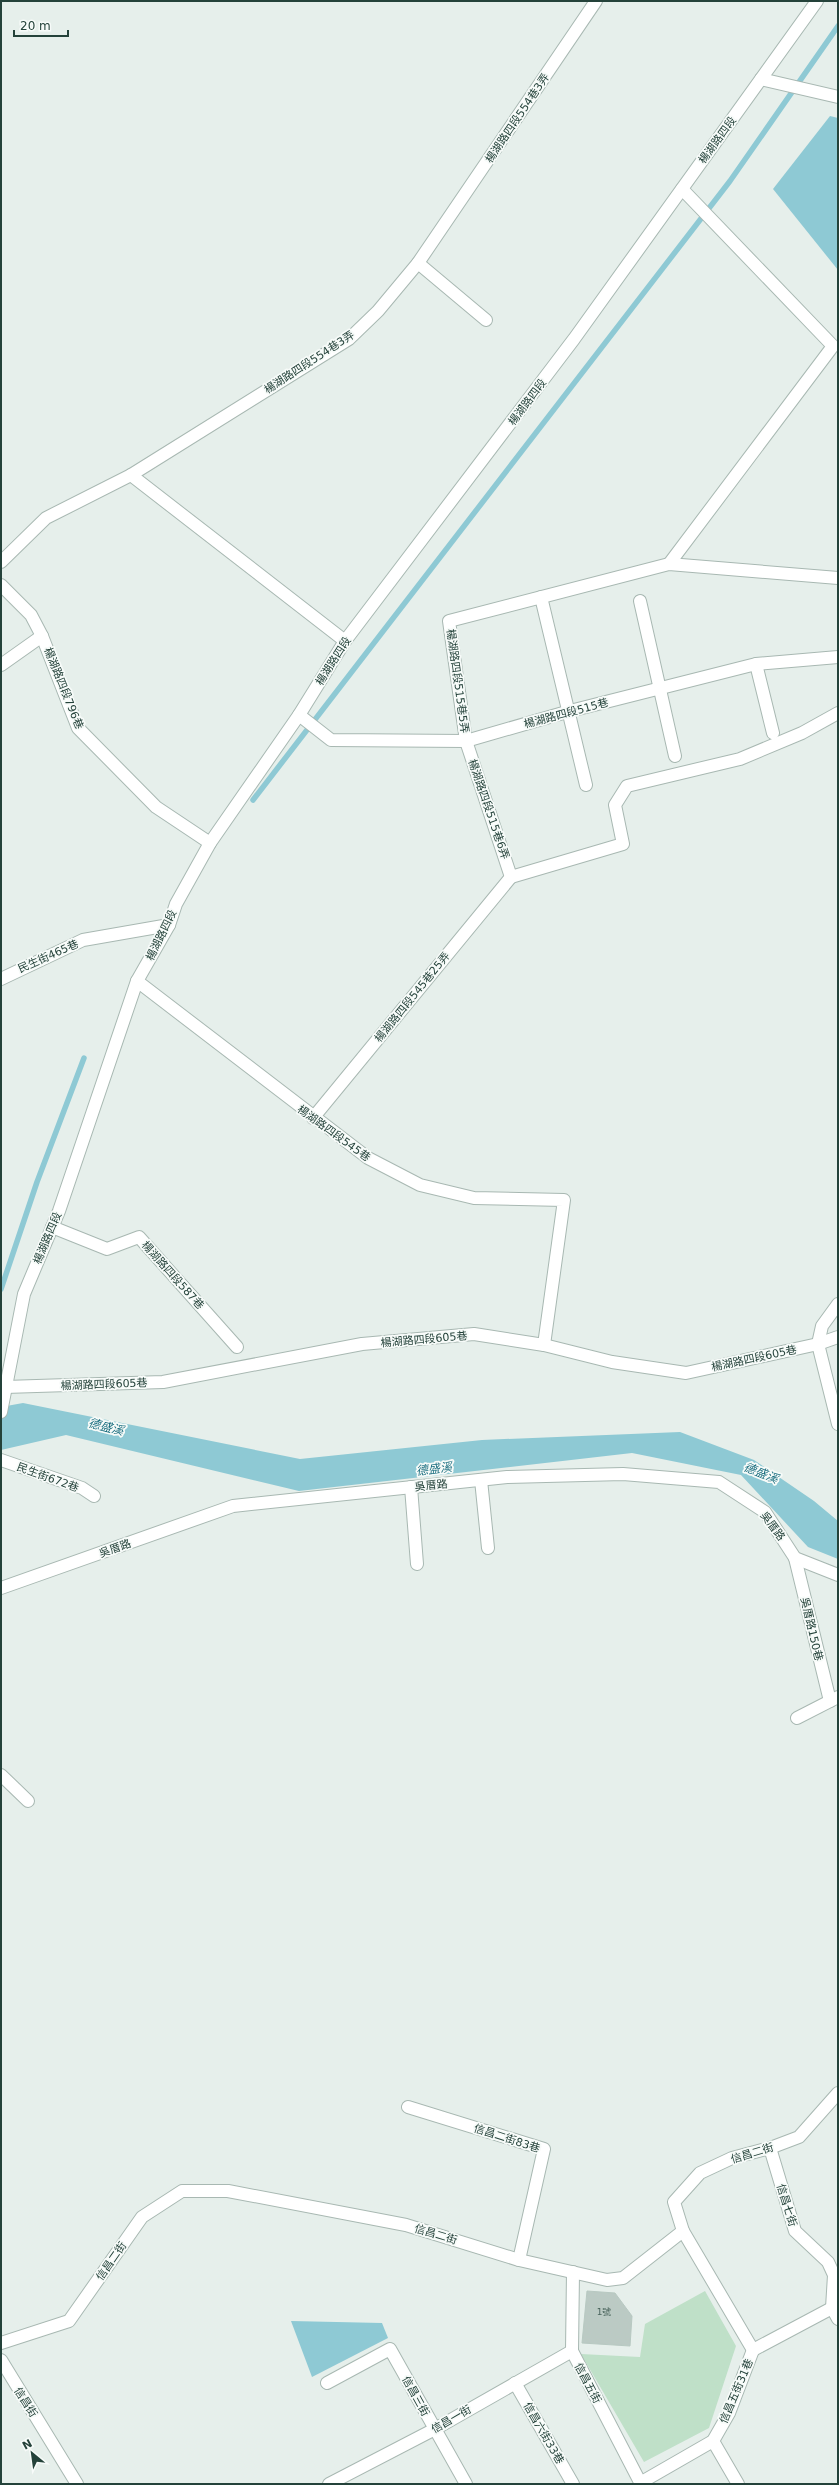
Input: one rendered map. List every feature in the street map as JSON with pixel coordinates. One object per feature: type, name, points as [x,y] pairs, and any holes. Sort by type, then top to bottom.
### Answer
[{"type":"street","name":"楊湖路四段554巷3弄","points":[[1,562],[46,518],[130,475],[349,339],[378,311],[418,263],[596,1]]},
{"type":"street","name":"楊湖路四段","points":[[2,1407],[24,1294],[52,1227],[137,981],[169,925],[176,904],[210,843],[299,715],[345,641],[574,339],[817,1]]},
{"type":"street","points":[[762,78],[838,97]]},
{"type":"street","points":[[669,564],[833,346],[682,189]]},
{"type":"street","points":[[418,263],[486,320]]},
{"type":"street","points":[[130,475],[345,641]]},
{"type":"street","points":[[586,785],[570,711],[541,597],[669,564],[838,578]]},
{"type":"street","name":"楊湖路四段796巷","points":[[1,585],[32,615],[42,636],[78,728],[156,807],[210,843]]},
{"type":"street","name":"楊湖路四段515巷5弄","points":[[466,741],[449,621],[541,597]]},
{"type":"street","points":[[640,601],[675,756]]},
{"type":"street","points":[[1,665],[42,636]]},
{"type":"street","name":"楊湖路四段515巷","points":[[299,715],[331,740],[466,741],[570,711],[756,664],[838,657]]},
{"type":"street","points":[[756,664],[773,733]]},
{"type":"street","points":[[512,877],[623,844],[615,805],[627,786],[740,759],[802,733],[838,713]]},
{"type":"street","name":"楊湖路四段515巷6弄","points":[[466,741],[512,877]]},
{"type":"street","name":"楊湖路四段545巷25弄","points":[[313,1118],[512,877]]},
{"type":"street","name":"民生街465巷","points":[[1,979],[83,940],[169,925]]},
{"type":"street","name":"楊湖路四段545巷","points":[[137,981],[313,1118],[368,1158],[420,1185],[474,1198],[564,1200],[544,1345]]},
{"type":"street","name":"楊湖路四段587巷","points":[[52,1227],[107,1249],[140,1237],[237,1347]]},
{"type":"street","points":[[838,1304],[822,1326],[818,1344],[838,1424]]},
{"type":"street","name":"楊湖路四段605巷","points":[[5,1387],[163,1382],[362,1344],[474,1334],[544,1345],[612,1362],[686,1373],[818,1344],[838,1337]]},
{"type":"street","name":"民生街672巷","points":[[1,1460],[82,1488],[94,1496]]},
{"type":"street","name":"吳厝路","points":[[1,1588],[233,1506],[481,1480],[623,1474],[719,1482],[765,1512],[795,1558]]},
{"type":"street","points":[[481,1480],[488,1548]]},
{"type":"street","points":[[411,1487],[417,1564]]},
{"type":"street","points":[[795,1558],[838,1575]]},
{"type":"street","name":"吳厝路150巷","points":[[795,1558],[834,1699],[797,1718]]},
{"type":"street","points":[[1,1775],[28,1801]]},
{"type":"street","name":"信昌二街","points":[[1,2343],[69,2321],[142,2217],[182,2191],[228,2191],[406,2225],[519,2260],[606,2280],[623,2278],[683,2231],[674,2202],[700,2173],[732,2158],[770,2148],[799,2137],[838,2093]]},
{"type":"street","name":"信昌二街83巷","points":[[408,2107],[544,2149],[519,2260]]},
{"type":"street","name":"信昌七街","points":[[770,2148],[795,2231],[828,2262],[834,2275],[832,2308]]},
{"type":"street","points":[[683,2231],[753,2350],[832,2308],[838,2293]]},
{"type":"street","name":"信昌五街","points":[[574,2272],[572,2352],[641,2483]]},
{"type":"street","points":[[832,2308],[838,2319]]},
{"type":"street","name":"信昌三街","points":[[327,2383],[390,2349],[466,2484]]},
{"type":"street","name":"信昌五街31巷","points":[[713,2441],[729,2413],[753,2350]]},
{"type":"street","name":"信昌一街","points":[[329,2484],[435,2429],[572,2352]]},
{"type":"street","name":"信昌街","points":[[1,2360],[77,2484]]},
{"type":"street","name":"信昌六街33巷","points":[[515,2383],[573,2484]]},
{"type":"street","points":[[641,2483],[713,2441],[738,2484]]},
{"type":"green space","points":[[705,2291],[736,2346],[709,2428],[644,2462],[581,2354],[640,2357],[645,2324]]},
{"type":"water","points":[[830,116],[838,118],[838,270],[773,189]]},
{"type":"water","name":"德盛溪","points":[[23,1403],[300,1459],[482,1440],[680,1432],[754,1460],[814,1501],[838,1521],[838,1559],[808,1547],[741,1475],[632,1453],[299,1491],[66,1435],[1,1450],[1,1407]]},
{"type":"water","points":[[291,2321],[382,2323],[388,2338],[312,2377]]},
{"type":"building","points":[[587,2291],[615,2293],[632,2316],[630,2346],[582,2343]]},
{"type":"waterway","points":[[253,800],[730,181],[838,26]]},
{"type":"waterway","points":[[1,1289],[37,1182],[84,1058]]}]
